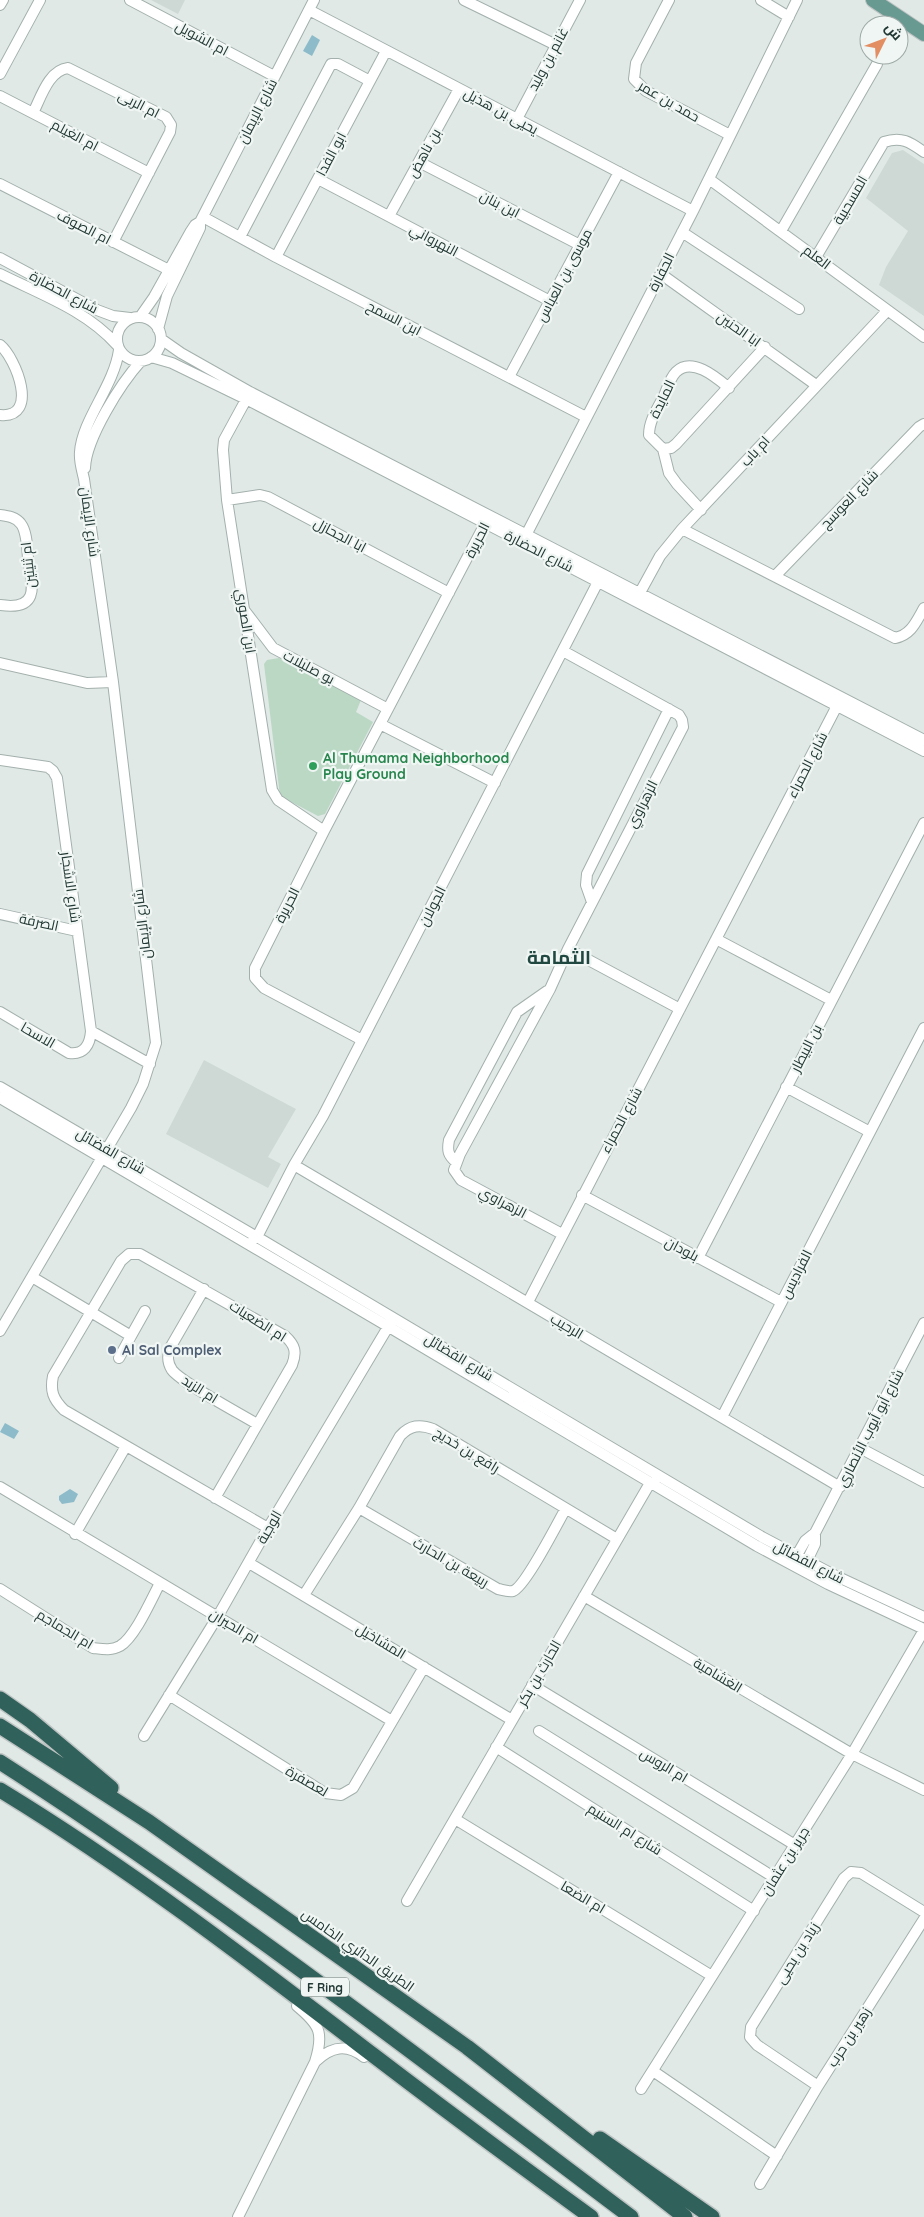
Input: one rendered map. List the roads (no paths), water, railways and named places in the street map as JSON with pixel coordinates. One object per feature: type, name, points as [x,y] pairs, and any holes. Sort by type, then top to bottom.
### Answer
[{"type":"highway","points":[[0,1700],[30,1720],[150,1822]]},
{"type":"highway","name":"الطريق الدائري الخامس","points":[[0,1726],[150,1822],[467,2047],[685,2217]]},
{"type":"highway","name":"F Ring","points":[[4,1765],[98,1825],[284,1956],[631,2217]]},
{"type":"highway","points":[[0,1790],[116,1865],[255,1966],[591,2217]]},
{"type":"highway","points":[[467,2047],[712,2217]]},
{"type":"main road","points":[[873,0],[924,34]]},
{"type":"street","points":[[0,5],[3,0]]},
{"type":"street","points":[[0,74],[40,0]]},
{"type":"street","name":"ام الشويل","points":[[130,0],[274,76]]},
{"type":"street","name":"شارع الإيمان","points":[[160,334],[167,296],[200,228],[202,219],[314,0]]},
{"type":"street","points":[[464,0],[556,46]]},
{"type":"street","name":"غانم بن وليد","points":[[517,119],[580,0]]},
{"type":"street","name":"حمد بن عمر","points":[[669,0],[636,63],[634,80],[646,91],[730,135]]},
{"type":"street","points":[[761,0],[788,17]]},
{"type":"street","name":"الجفارة","points":[[524,538],[693,211],[797,0]]},
{"type":"street","name":"يحيى بن هذيل","points":[[309,10],[693,211]]},
{"type":"street","name":"ابو الفدا","points":[[276,257],[386,51]]},
{"type":"street","points":[[240,237],[331,64],[338,64],[370,82]]},
{"type":"street","points":[[781,231],[876,65]]},
{"type":"street","name":"ام الربى","points":[[32,112],[54,74],[60,69],[68,68],[166,117],[171,125],[170,132],[113,242]]},
{"type":"street","name":"بن ناهض","points":[[389,216],[459,89]]},
{"type":"street","name":"ام الغيلم","points":[[0,96],[149,174]]},
{"type":"street","name":"المسحبية","points":[[816,257],[884,142],[894,138],[908,141],[924,152]]},
{"type":"street","name":"ابن بنان","points":[[419,162],[580,245]]},
{"type":"street","name":"موسى بن العباس","points":[[510,377],[619,172]]},
{"type":"street","name":"النهرواني","points":[[318,179],[550,301]]},
{"type":"street","name":"العلم","points":[[708,179],[924,337]]},
{"type":"street","name":"ام الصوف","points":[[0,184],[169,270]]},
{"type":"street","name":"شارع الإيمان","points":[[135,318],[169,270],[195,225],[202,219]]},
{"type":"street","name":"ابن السمح","points":[[202,219],[586,417]]},
{"type":"street","points":[[682,232],[799,309]]},
{"type":"street","name":"شارع الحضارة","points":[[0,258],[97,310],[113,316],[135,318]]},
{"type":"street","name":"شارع الحضارة","points":[[0,274],[82,315],[101,328],[118,347]]},
{"type":"street","name":"ابا الحنين","points":[[660,274],[766,347],[816,386]]},
{"type":"street","name":"ام باب","points":[[637,596],[660,556],[682,529],[887,311]]},
{"type":"street","points":[[135,318],[150,320],[160,334],[158,349],[146,359],[131,360],[118,347],[119,329],[135,318]]},
{"type":"street","name":"شارع الحضارة","points":[[160,334],[181,353],[248,396]]},
{"type":"street","points":[[0,345],[7,352],[23,392],[22,402],[18,410],[6,416],[0,415]]},
{"type":"street","name":"شارع الإيمان","points":[[0,1331],[106,1154],[143,1084],[155,1048],[155,1033],[112,682],[84,479],[80,462],[80,450],[84,434],[112,376],[118,347]]},
{"type":"street","points":[[701,510],[669,473],[663,449],[670,448],[676,444],[766,347]]},
{"type":"street","name":"شارع الإيمان","points":[[84,479],[88,450],[95,435],[125,380],[146,359]]},
{"type":"street","name":"شارع الحضارة","points":[[146,359],[172,362],[248,396],[923,744]]},
{"type":"street","name":"المايدة","points":[[663,449],[649,436],[649,426],[675,373],[684,367],[694,367],[712,374],[730,388]]},
{"type":"street","name":"ابن الصوري","points":[[248,396],[224,440],[223,450],[228,500],[272,790],[278,800],[324,831]]},
{"type":"street","name":"شارع العوسج","points":[[776,575],[918,427],[924,424]]},
{"type":"street","name":"ابا الجحازل","points":[[228,500],[260,495],[268,497],[449,593]]},
{"type":"street","name":"ام ثنيتين","points":[[0,515],[16,519],[24,529],[33,587],[29,599],[22,604],[11,607],[0,605]]},
{"type":"street","name":"الحريرة","points":[[362,1040],[264,988],[255,978],[255,968],[324,831],[487,519]]},
{"type":"street","points":[[682,529],[776,575],[895,638],[904,636],[912,628],[924,608]]},
{"type":"street","name":"الجولان","points":[[257,1237],[294,1165],[323,1116],[600,578]]},
{"type":"street","name":"بو صليلات","points":[[244,609],[266,640],[277,651],[388,709]]},
{"type":"street","name":"الزهراوي","points":[[562,1234],[461,1180],[454,1170],[456,1162],[550,989],[568,948],[682,727],[682,720],[679,715],[563,650]]},
{"type":"street","points":[[0,663],[87,683],[112,682]]},
{"type":"street","name":"شارع الحمراء","points":[[528,1302],[839,702]]},
{"type":"street","name":"الزهراوي","points":[[592,902],[586,885],[587,874],[669,709]]},
{"type":"street","points":[[380,724],[495,783]]},
{"type":"street","name":"شارع الاشجار","points":[[0,760],[48,767],[57,778],[91,1031]]},
{"type":"street","name":"بن البيطار","points":[[698,1258],[831,1000],[920,841],[924,824]]},
{"type":"street","name":"الصرفة","points":[[0,914],[77,931]]},
{"type":"street","points":[[716,939],[831,1000]]},
{"type":"street","points":[[568,948],[680,1008]]},
{"type":"street","name":"الزهراوي","points":[[456,1162],[449,1155],[447,1149],[449,1140],[517,1012],[550,989]]},
{"type":"street","name":"الاسحا","points":[[0,1012],[69,1053],[77,1054],[87,1046],[91,1031]]},
{"type":"street","name":"الفراديس","points":[[722,1417],[870,1132],[920,1046],[924,1028]]},
{"type":"street","points":[[91,1031],[150,1064]]},
{"type":"street","name":"شارع الفضائل","points":[[0,1087],[106,1154],[159,1179],[257,1237],[391,1322],[689,1495],[794,1561],[924,1617]]},
{"type":"street","points":[[786,1087],[870,1132]]},
{"type":"street","points":[[0,1098],[49,1126],[58,1125],[94,1146],[214,1225],[391,1322],[650,1483],[794,1561]]},
{"type":"street","name":"الرحيب","points":[[294,1165],[840,1486]]},
{"type":"street","name":"بلودان","points":[[582,1195],[781,1302]]},
{"type":"street","points":[[214,1225],[220,1224],[251,1240],[257,1237]]},
{"type":"street","name":"ام الضعيات","points":[[215,1498],[292,1364],[295,1350],[292,1342],[285,1336],[204,1289],[140,1254],[134,1253],[121,1261],[90,1311],[53,1376],[52,1394],[56,1402],[64,1410],[215,1498],[268,1528]]},
{"type":"street","points":[[32,1277],[131,1336]]},
{"type":"street","name":"ام الزبد","points":[[204,1289],[170,1348],[167,1356],[168,1362],[179,1376],[257,1424]]},
{"type":"street","points":[[119,1358],[145,1311]]},
{"type":"street","name":"الوجبة","points":[[144,1736],[218,1616],[268,1528],[391,1322]]},
{"type":"street","name":"شارع أبو أيوب الأنصاري","points":[[794,1561],[805,1541],[815,1533],[924,1323]]},
{"type":"street","name":"رافع بن خديج","points":[[304,1595],[359,1508],[400,1436],[414,1426],[423,1425],[433,1429],[565,1510],[617,1539]]},
{"type":"street","points":[[75,1534],[126,1446]]},
{"type":"street","points":[[860,1448],[924,1482]]},
{"type":"street","points":[[650,1483],[658,1481],[678,1493],[689,1495]]},
{"type":"street","name":"الحارث بن بكر","points":[[407,1901],[650,1483]]},
{"type":"street","name":"ام الحيران","points":[[0,1487],[75,1534],[218,1616],[392,1721]]},
{"type":"street","name":"ربيعة بن الحارث","points":[[359,1508],[498,1590],[507,1591],[514,1590],[524,1581],[565,1510]]},
{"type":"street","name":"شارع أبو أيوب الأنصاري","points":[[804,1566],[815,1544],[815,1533]]},
{"type":"street","name":"المشاخيل","points":[[249,1563],[512,1720]]},
{"type":"street","points":[[804,1566],[924,1630]]},
{"type":"street","name":"ام الجماجم","points":[[0,1589],[93,1648],[107,1650],[119,1647],[129,1637],[160,1584]]},
{"type":"street","name":"الغشامية","points":[[584,1596],[852,1754]]},
{"type":"street","name":"جرير بن عثمان","points":[[641,2089],[852,1754],[924,1630]]},
{"type":"street","name":"لعصفرة","points":[[169,1695],[324,1793],[334,1796],[346,1793],[353,1788],[424,1667]]},
{"type":"street","name":"ام الروس","points":[[532,1685],[795,1845]]},
{"type":"street","points":[[539,1731],[775,1878]]},
{"type":"street","name":"شارع ام السنيم","points":[[496,1747],[754,1911]]},
{"type":"street","points":[[852,1754],[924,1790]]},
{"type":"street","name":"ام الضعا","points":[[455,1819],[712,1976]]},
{"type":"street","name":"زياد بن يحيى","points":[[818,2086],[757,2045],[750,2037],[751,2027],[844,1878],[851,1872],[861,1873],[924,1912]]},
{"type":"street","name":"زهير بن حرب","points":[[760,2184],[818,2086],[924,1919]]},
{"type":"street","points":[[238,2217],[315,2062],[320,2038],[315,2022],[270,1985],[255,1966]]},
{"type":"street","points":[[315,2062],[330,2049],[353,2049],[416,2096],[442,2106]]},
{"type":"street","points":[[653,2071],[777,2156]]},
{"type":"water","points":[[312,35],[320,40],[312,56],[303,51]]},
{"type":"water","points":[[5,1423],[19,1431],[14,1439],[0,1432]]},
{"type":"water","points":[[70,1489],[78,1494],[74,1502],[62,1504],[59,1496]]},
{"type":"place","name":"Al Thumama Neighborhood Play Ground","points":[[313,766]]},
{"type":"place","name":"Al Sal Complex","points":[[112,1350]]},
{"type":"district","name":"الثمامة","points":[[559,957]]}]
